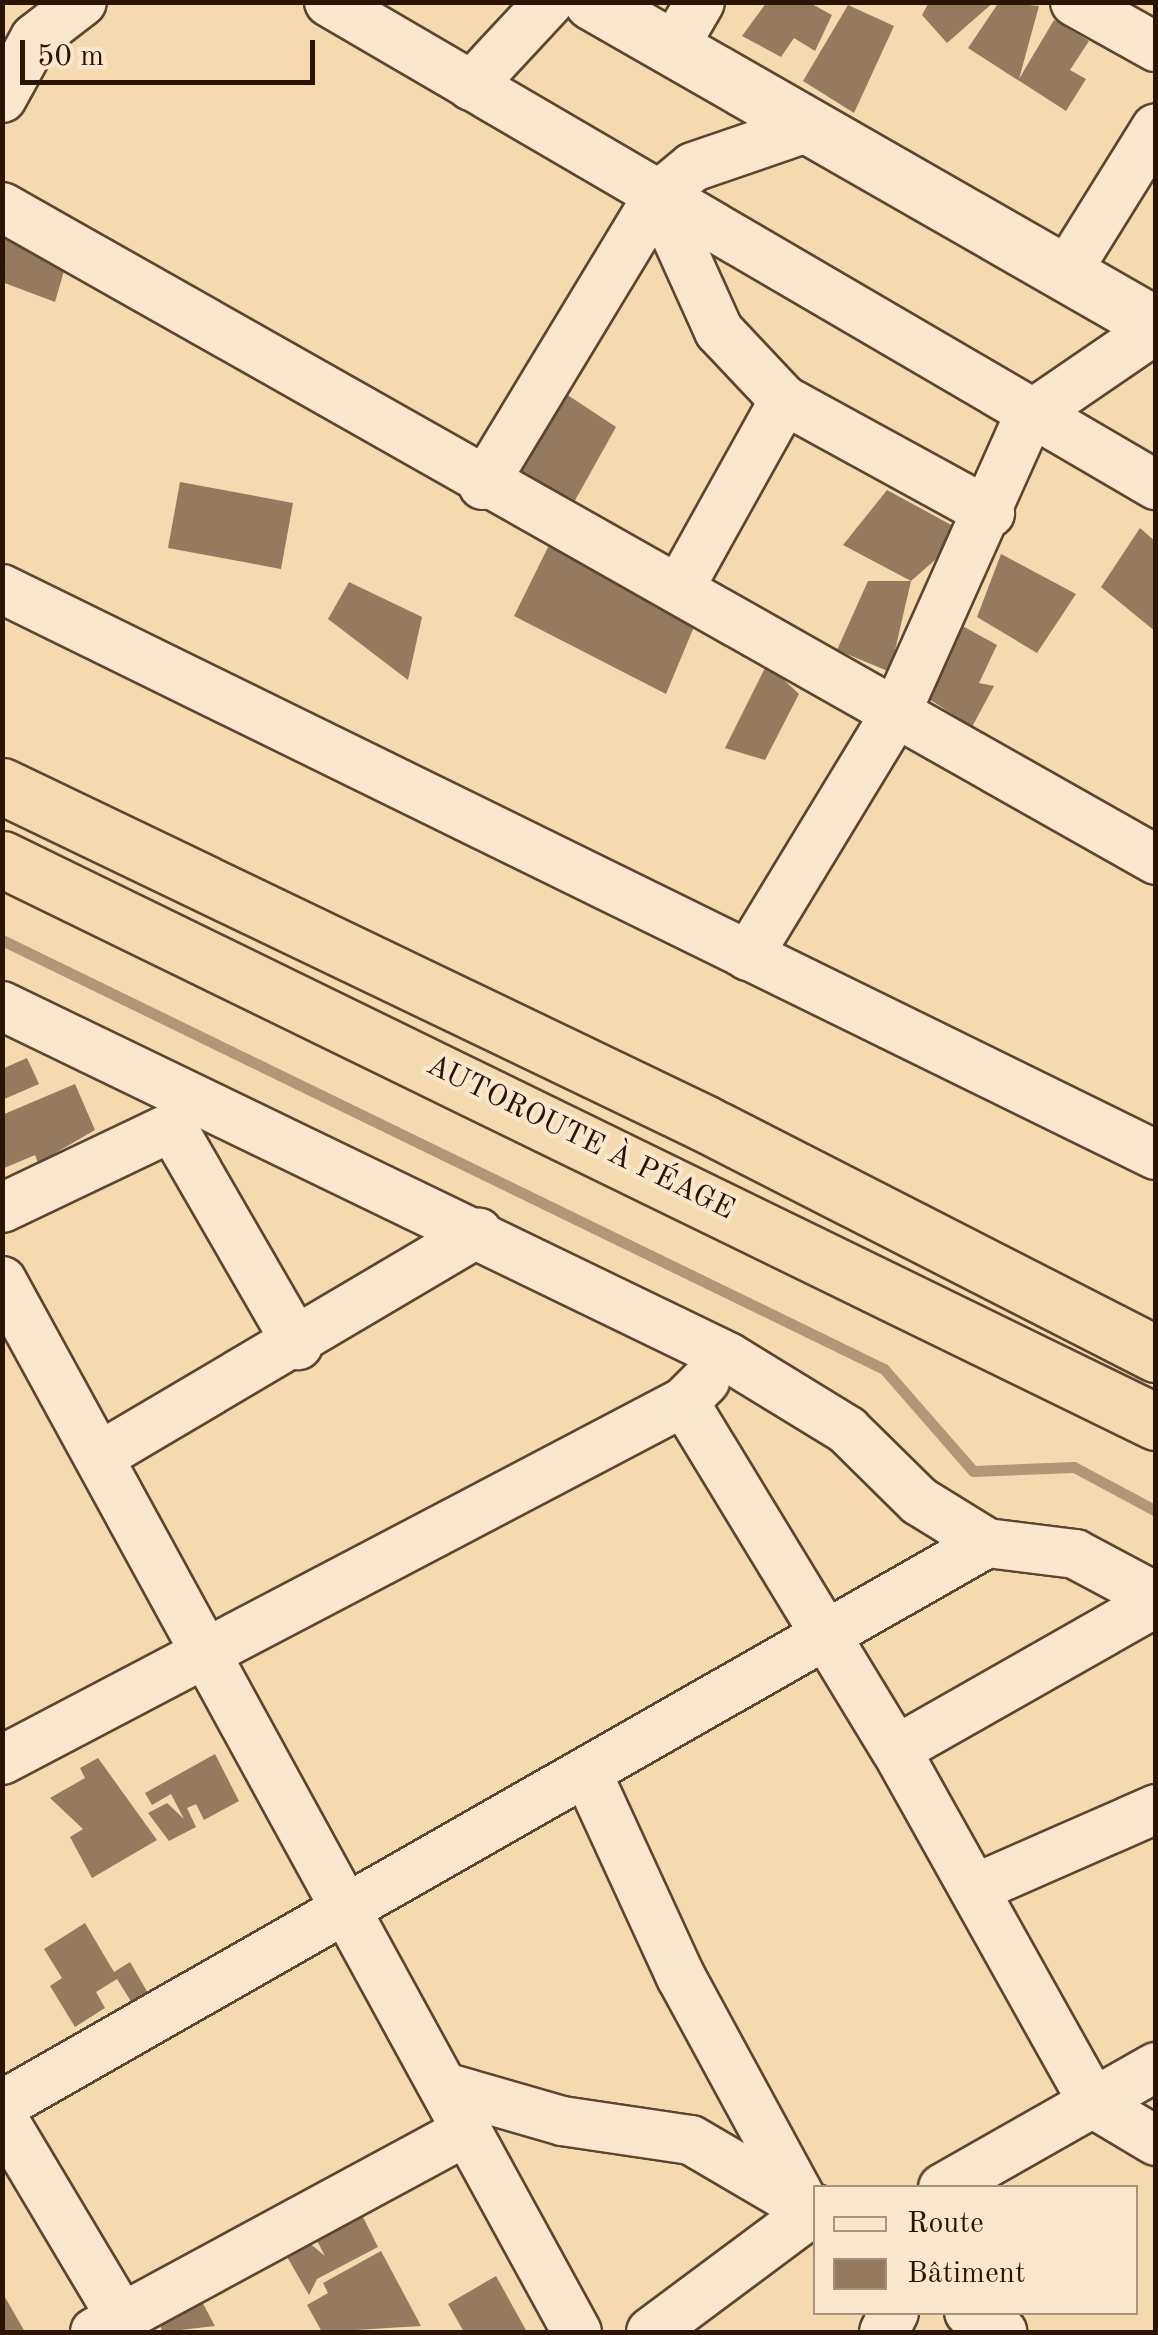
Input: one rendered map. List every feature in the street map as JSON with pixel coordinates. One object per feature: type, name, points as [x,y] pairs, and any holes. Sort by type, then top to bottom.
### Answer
[{"type":"highway","points":[[2,786],[704,1123],[1156,1354]]},
{"type":"highway","name":"AUTOROUTE À PÉAGE","points":[[2,859],[1156,1422]]},
{"type":"street","points":[[2,98],[35,38],[82,2]]},
{"type":"street","points":[[329,2],[1029,416],[1156,486]]},
{"type":"street","points":[[471,86],[549,2]]},
{"type":"street","points":[[592,2],[686,25],[812,126],[1067,271],[1156,327],[1029,416],[990,513],[896,714],[748,956]]},
{"type":"street","points":[[1075,2],[1156,47]]},
{"type":"street","points":[[483,485],[658,196],[692,167],[812,126]]},
{"type":"street","points":[[1067,271],[1156,128]]},
{"type":"street","points":[[658,196],[719,331],[784,400],[990,513]]},
{"type":"street","points":[[2,207],[483,485],[679,589],[1156,860]]},
{"type":"street","points":[[679,589],[784,400]]},
{"type":"street","points":[[2,589],[748,956],[1153,1147]]},
{"type":"street","points":[[2,1006],[728,1357],[847,1430],[919,1501],[988,1542],[1075,1554],[1156,1599]]},
{"type":"street","points":[[2,1208],[172,1126],[298,1345]]},
{"type":"street","points":[[102,1455],[298,1345],[478,1233]]},
{"type":"street","points":[[5,1295],[102,1455],[207,1658],[352,1911],[578,2332]]},
{"type":"street","points":[[5,1753],[207,1658],[412,1538],[684,1402],[728,1357]]},
{"type":"street","points":[[684,1402],[824,1638],[896,1750],[1094,2104],[1156,2141]]},
{"type":"street","points":[[2,2105],[352,1911],[988,1542]]},
{"type":"street","points":[[896,1750],[1156,1599]]},
{"type":"street","points":[[588,1775],[681,1977],[813,2211]]},
{"type":"street","points":[[974,1889],[1156,1809]]},
{"type":"street","points":[[948,2185],[1156,2067]]},
{"type":"street","points":[[448,2088],[562,2121],[690,2140],[813,2211]]},
{"type":"street","points":[[2,2117],[108,2325],[467,2131]]},
{"type":"street","points":[[651,2332],[813,2211]]},
{"type":"street","points":[[974,2315],[1002,2332]]},
{"type":"building","points":[[767,2],[808,2],[832,15],[815,51],[794,38],[781,57],[742,36]]},
{"type":"building","points":[[929,2],[994,2],[947,43],[922,15]]},
{"type":"building","points":[[999,2],[1039,6],[1019,79],[1054,20],[1089,41],[1070,70],[1086,79],[1066,111],[968,48]]},
{"type":"building","points":[[848,5],[894,26],[854,113],[803,81]]},
{"type":"building","points":[[2,227],[66,264],[55,302],[2,282]]},
{"type":"building","points":[[563,392],[616,427],[563,522],[506,455]]},
{"type":"building","points":[[180,482],[293,503],[281,569],[168,548]]},
{"type":"building","points":[[887,490],[966,533],[911,581],[843,545]]},
{"type":"building","points":[[1140,528],[1156,542],[1156,632],[1101,587]]},
{"type":"building","points":[[552,539],[656,575],[646,599],[696,622],[666,694],[514,616]]},
{"type":"building","points":[[1001,554],[1076,594],[1037,653],[977,617]]},
{"type":"building","points":[[868,581],[911,581],[890,672],[837,650]]},
{"type":"building","points":[[349,582],[422,617],[408,680],[328,619]]},
{"type":"building","points":[[959,624],[997,645],[979,683],[994,686],[972,727],[920,693]]},
{"type":"building","points":[[767,664],[799,694],[765,760],[725,748]]},
{"type":"building","points":[[27,1058],[39,1084],[2,1100],[2,1069]]},
{"type":"building","points":[[75,1084],[95,1130],[38,1163],[35,1155],[2,1169],[2,1115]]},
{"type":"building","points":[[215,1754],[239,1801],[204,1820],[196,1804],[187,1808],[196,1827],[169,1841],[148,1813],[167,1803],[184,1819],[171,1794],[152,1805],[145,1793]]},
{"type":"building","points":[[98,1758],[157,1840],[92,1878],[70,1837],[83,1829],[50,1798],[85,1778],[80,1768]]},
{"type":"building","points":[[85,1923],[114,1972],[130,1962],[148,1993],[132,2003],[117,1979],[96,1992],[105,2008],[75,2027],[50,1986],[62,1978],[44,1949]]},
{"type":"building","points":[[361,2213],[378,2247],[317,2279],[309,2295],[286,2255],[307,2241],[325,2256],[315,2237]]},
{"type":"building","points":[[381,2251],[421,2326],[322,2332],[307,2305],[328,2293],[323,2283]]},
{"type":"building","points":[[496,2276],[527,2332],[464,2332],[448,2304]]},
{"type":"building","points":[[2,2292],[25,2332],[2,2332]]},
{"type":"building","points":[[200,2298],[215,2326],[163,2332],[158,2322]]},
{"type":"waterway","points":[[2,940],[884,1369],[973,1471],[1074,1467],[1156,1511]]}]
